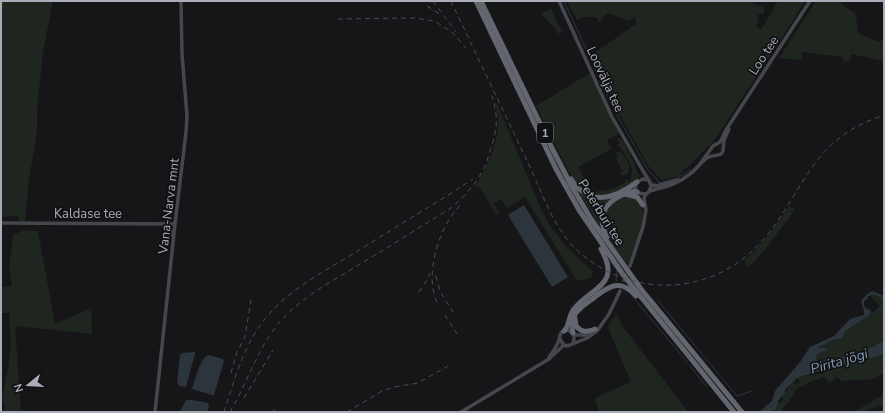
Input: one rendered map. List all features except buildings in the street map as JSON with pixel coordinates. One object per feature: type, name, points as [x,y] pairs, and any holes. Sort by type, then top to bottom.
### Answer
[{"type":"highway","name":"Peterburi tee","points":[[476,1],[556,169],[588,223],[624,276],[734,412]]},
{"type":"highway","name":"Peterburi tee","points":[[481,1],[552,148],[581,202],[645,294],[742,412]]},
{"type":"highway","points":[[552,148],[558,154],[576,186],[590,196],[600,198],[610,196],[639,180]]},
{"type":"highway","points":[[620,260],[604,230],[602,216],[605,208],[611,201],[632,191],[638,192]]},
{"type":"highway","points":[[624,194],[634,195],[642,205]]},
{"type":"highway","points":[[564,331],[567,328],[570,315],[574,308],[601,286],[607,274],[606,260],[589,230],[588,223]]},
{"type":"highway","points":[[574,334],[572,320],[578,311],[606,288],[616,285],[629,289],[656,316]]},
{"type":"highway","points":[[578,311],[575,321],[579,329],[585,331],[595,329]]},
{"type":"street","name":"Vana-Narva mnt","points":[[155,412],[173,239],[187,127],[181,1]]},
{"type":"street","name":"Loovälja tee","points":[[559,1],[604,101],[648,180]]},
{"type":"street","name":"Loo tee","points":[[718,144],[810,1]]},
{"type":"street","name":"Loo tee","points":[[723,148],[724,140],[734,119]]},
{"type":"street","points":[[638,192],[648,193],[671,186],[692,173],[704,160],[714,155],[720,155],[723,148],[718,144],[714,145],[700,164]]},
{"type":"street","points":[[712,147],[712,152],[714,155]]},
{"type":"street","name":"Loovälja tee","points":[[638,163],[641,174],[639,180]]},
{"type":"street","points":[[651,185],[656,186],[684,179]]},
{"type":"street","points":[[645,215],[638,192],[635,188],[639,180],[648,180],[651,185]]},
{"type":"street","points":[[630,266],[641,234],[645,215],[646,210],[644,198],[651,185]]},
{"type":"street","name":"Kaldase tee","points":[[1,223],[175,224]]},
{"type":"street","points":[[163,223],[170,228],[173,239]]},
{"type":"street","points":[[560,339],[561,343],[569,346],[592,335],[602,326],[620,291]]},
{"type":"street","points":[[542,363],[553,352],[561,334],[564,331],[584,335],[604,322]]},
{"type":"street","points":[[573,343],[575,339],[574,334]]},
{"type":"street","points":[[461,412],[549,359],[564,345]]},
{"type":"shaded area","points":[[1,1],[53,1],[43,52],[37,108],[37,131],[29,179],[25,221],[19,221],[18,216],[1,217]]},
{"type":"shaded area","points":[[479,1],[551,151],[594,228],[626,272],[728,399],[654,310],[593,228],[550,153]]},
{"type":"shaded area","points":[[567,1],[752,1],[753,4],[761,7],[762,5],[765,8],[763,14],[758,14],[757,17],[759,19],[756,26],[761,30],[778,1],[805,1],[713,142],[678,176],[662,180],[649,167],[636,144],[616,108],[592,55],[637,23],[634,16],[630,21],[607,13],[599,22],[597,18],[591,17],[584,17],[577,20]]},
{"type":"shaded area","points":[[816,1],[843,1],[841,4],[855,13],[859,34],[879,42],[884,38],[884,61],[851,54],[850,62],[843,61],[843,57],[802,52],[801,60],[779,58]]},
{"type":"shaded area","points":[[550,9],[552,10],[556,21],[563,32],[559,34],[541,13]]},
{"type":"shaded area","points":[[590,73],[618,131],[618,134],[607,139],[611,149],[578,167],[590,189],[594,191],[608,190],[625,183],[625,179],[629,181],[631,180],[632,168],[623,151],[617,144],[620,143],[617,142],[620,138],[630,154],[638,174],[640,174],[638,179],[620,191],[602,197],[585,191],[574,180],[568,171],[536,106]]},
{"type":"shaded area","points":[[495,103],[497,104],[547,221],[567,248],[593,272],[591,278],[577,281],[525,197],[507,208],[501,199],[494,203],[499,213],[496,214],[480,188],[475,186],[487,165],[497,136],[498,121]]},
{"type":"shaded area","points":[[620,151],[629,166],[626,175],[621,175],[620,173],[622,171],[616,158],[618,158],[616,153]]},
{"type":"shaded area","points":[[576,188],[589,197],[616,195],[606,204],[602,230]]},
{"type":"shaded area","points":[[623,196],[632,196],[641,204],[643,210],[640,234],[629,264],[627,262],[628,265],[608,238],[604,222],[604,214],[609,205]]},
{"type":"shaded area","points":[[789,206],[794,209],[792,214],[767,247],[752,264],[748,266],[744,261],[757,249]]},
{"type":"shaded area","points":[[24,230],[38,231],[55,324],[91,308],[92,334],[15,326],[21,412],[5,412],[5,405],[2,399],[11,344],[9,313],[1,313],[1,287],[12,286],[9,267],[13,235]]},
{"type":"shaded area","points":[[871,294],[884,298],[884,343],[858,353],[817,362],[811,350],[833,340],[842,338],[845,331],[867,316],[876,313],[880,306],[872,298]]},
{"type":"shaded area","points":[[618,316],[621,324],[688,412],[599,412],[595,398],[631,382],[608,325],[614,317]]},
{"type":"shaded area","points":[[884,354],[884,373],[873,379],[844,381],[840,380],[837,376],[829,383],[824,377],[797,388],[790,400],[780,412],[772,412],[783,400],[783,396],[794,380],[794,384],[800,382],[797,378],[823,373],[827,368],[854,364]]},
{"type":"shaded area","points":[[884,394],[884,412],[881,412],[883,409],[882,406],[878,406],[863,412],[854,412]]},
{"type":"water","points":[[524,205],[568,277],[552,287],[508,215]]},
{"type":"water","name":"Pirita jõgi","points":[[872,291],[884,296],[884,298],[873,294],[867,297],[868,301],[866,299],[864,306],[869,310],[870,308],[871,313],[874,312],[845,331],[842,338],[833,340],[817,348],[825,348],[828,350],[817,355],[816,359],[817,362],[849,356],[862,352],[882,342],[884,343],[884,354],[854,364],[832,366],[797,378],[785,390],[785,393],[778,401],[777,408],[775,410],[770,412],[759,412],[772,401],[775,391],[800,362],[810,347],[834,336],[850,319],[864,315],[861,301]]},
{"type":"water","points":[[195,352],[186,387],[180,386],[177,383],[180,355],[182,353]]},
{"type":"water","points":[[208,355],[223,359],[224,361],[214,395],[192,389],[200,365]]},
{"type":"water","points":[[186,400],[208,403],[209,405],[207,412],[180,412]]},
{"type":"waterway","points":[[564,1],[607,95],[648,170],[659,183],[677,178],[691,170]]},
{"type":"waterway","points":[[647,174],[653,183],[656,184]]},
{"type":"waterway","points":[[610,267],[609,260],[617,270],[616,282]]},
{"type":"waterway","points":[[632,296],[687,362]]},
{"type":"waterway","points":[[658,301],[737,396],[752,391]]},
{"type":"waterway","points":[[874,313],[884,304]]},
{"type":"waterway","points":[[689,365],[707,387]]},
{"type":"tunnel","points":[[621,287],[629,269]]},
{"type":"railway","points":[[433,1],[456,32]]},
{"type":"railway","points":[[451,1],[557,225],[571,244],[581,254],[605,270],[631,280],[659,285],[686,284],[722,272],[743,259],[771,230],[806,176],[825,151],[854,128],[884,115]]},
{"type":"railway","points":[[427,6],[440,14]]},
{"type":"railway","points":[[338,19],[413,18],[429,20],[436,22],[452,32],[466,48]]},
{"type":"railway","points":[[230,412],[264,345],[278,324],[296,306],[326,285],[448,210],[468,191],[477,180],[485,166],[494,137],[496,111],[492,96]]},
{"type":"railway","points":[[224,412],[246,349],[257,330],[278,305],[302,285],[473,179]]},
{"type":"railway","points":[[437,302],[432,285],[433,265],[437,246],[451,216],[460,205]]},
{"type":"railway","points":[[419,292],[430,273]]},
{"type":"railway","points":[[436,276],[440,291],[454,314]]},
{"type":"railway","points":[[231,373],[237,352],[245,337],[251,300]]},
{"type":"railway","points":[[445,315],[457,334]]},
{"type":"railway","points":[[244,398],[273,350]]},
{"type":"railway","points":[[347,412],[382,391],[418,383],[448,366]]}]
